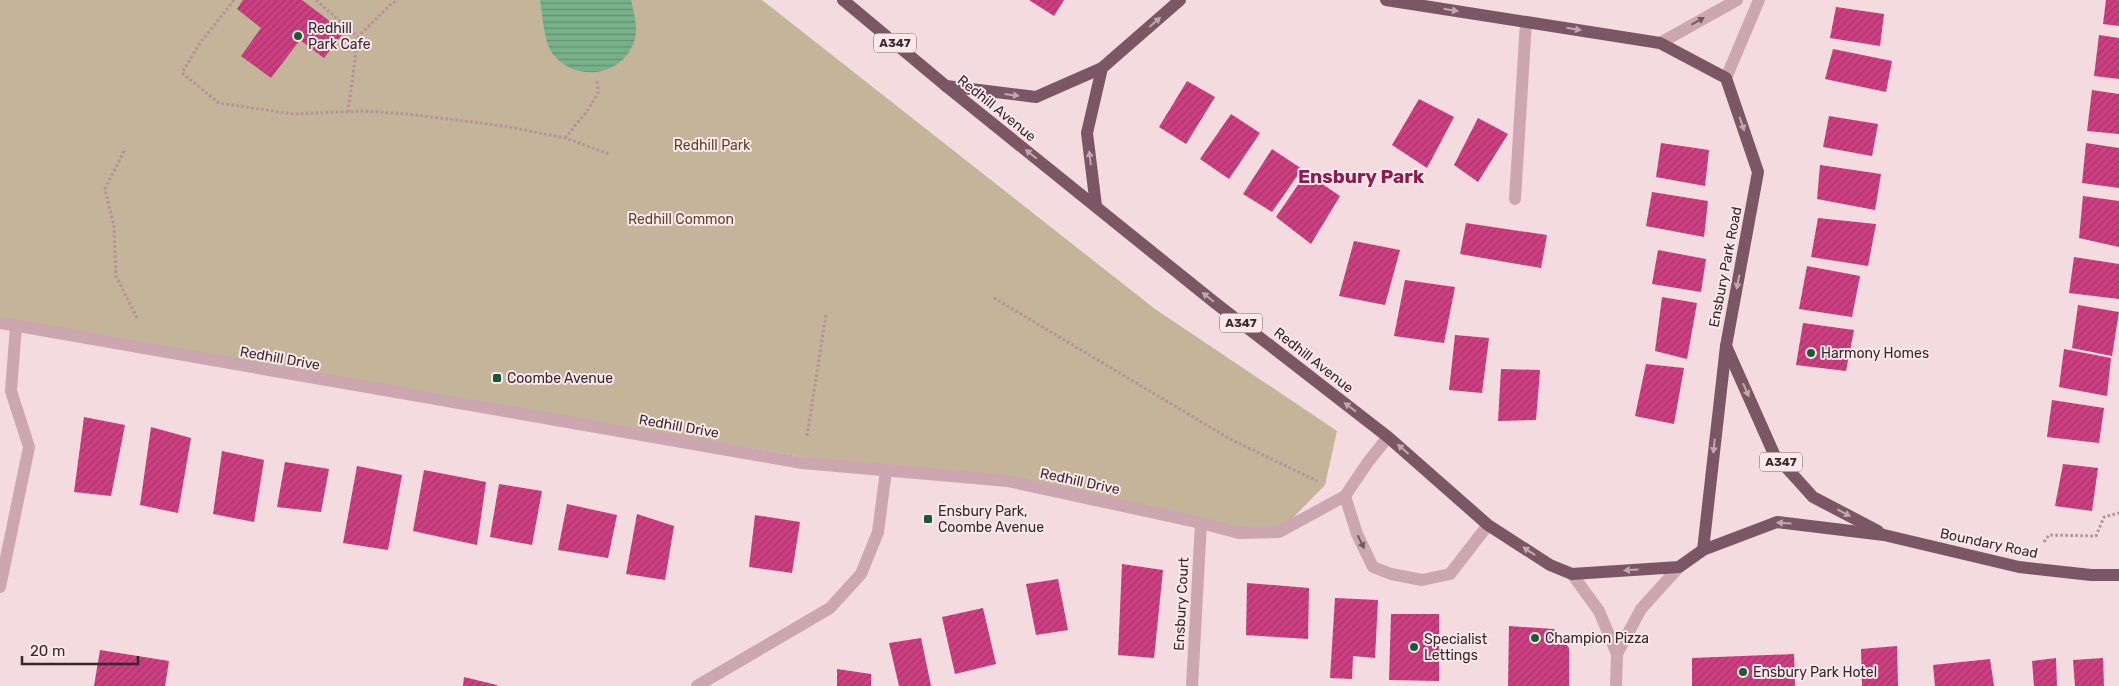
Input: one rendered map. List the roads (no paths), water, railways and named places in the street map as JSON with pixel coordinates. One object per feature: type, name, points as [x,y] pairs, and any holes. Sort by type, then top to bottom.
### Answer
[{"type":"main road","name":"Redhill Avenue","points":[[843,0],[946,86],[1214,302],[1388,437],[1488,525],[1550,564],[1572,574],[1679,567]]},
{"type":"main road","points":[[946,86],[1036,97],[1102,68],[1180,0]]},
{"type":"main road","points":[[1386,0],[1660,43],[1726,78]]},
{"type":"main road","points":[[1096,206],[1087,133],[1102,68]]},
{"type":"main road","name":"Ensbury Park Road","points":[[1703,550],[1726,346],[1758,172],[1726,78]]},
{"type":"main road","name":"Boundary Road","points":[[1726,346],[1774,454],[1813,497],[1884,535]]},
{"type":"main road","name":"Boundary Road","points":[[1703,550],[1777,522],[1884,535],[2025,567],[2091,575],[2119,575]]},
{"type":"main road","name":"A347","points":[[1679,567],[1703,550]]},
{"type":"street","points":[[1660,43],[1737,0]]},
{"type":"street","points":[[1726,78],[1759,0]]},
{"type":"street","points":[[1515,199],[1526,22]]},
{"type":"street","name":"Redhill Drive","points":[[0,323],[802,463],[1008,481],[1239,533],[1279,532],[1345,496],[1388,437]]},
{"type":"street","points":[[0,587],[29,446],[11,391],[16,326]]},
{"type":"street","points":[[698,686],[830,608],[861,574],[878,532],[886,471]]},
{"type":"street","points":[[1345,496],[1357,534],[1374,567],[1391,574],[1414,579],[1422,580],[1450,574],[1488,525]]},
{"type":"street","name":"Ensbury Court","points":[[1192,686],[1200,523]]},
{"type":"street","points":[[1617,654],[1641,609],[1679,567]]},
{"type":"street","points":[[1572,574],[1599,612],[1617,654],[1616,686]]},
{"type":"place","name":"Redhill Park Cafe","points":[[298,36]]},
{"type":"place","name":"Harmony Homes","points":[[1811,353]]},
{"type":"place","name":"Coombe Avenue","points":[[497,378]]},
{"type":"place","name":"Ensbury Park, Coombe Avenue","points":[[928,519]]},
{"type":"place","name":"Champion Pizza","points":[[1535,638]]},
{"type":"place","name":"Specialist Lettings","points":[[1414,647]]},
{"type":"place","name":"Ensbury Park Hotel","points":[[1743,672]]},
{"type":"district","name":"Ensbury Park","points":[[1361,176]]},
{"type":"park label","name":"Redhill Park","points":[[712,145]]},
{"type":"park label","name":"Redhill Common","points":[[681,219]]}]
